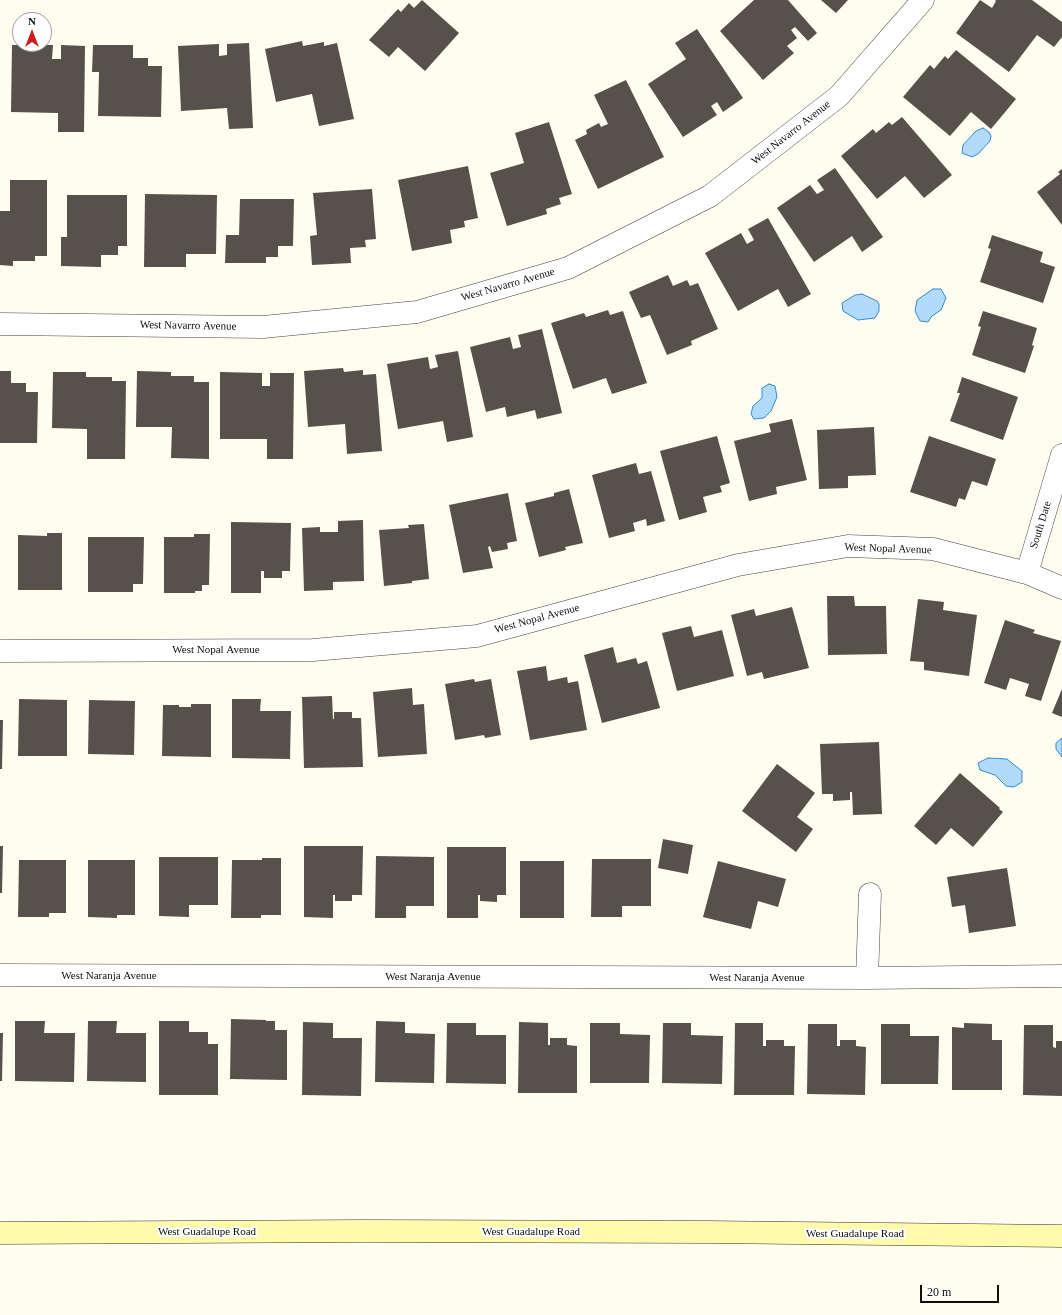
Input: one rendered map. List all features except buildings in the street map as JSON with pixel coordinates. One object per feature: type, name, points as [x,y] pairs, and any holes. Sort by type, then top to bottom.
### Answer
[{"type":"main road","name":"West Guadalupe Road","points":[[0,1233],[364,1231],[700,1232],[1062,1236]]},
{"type":"street","name":"West Navarro Avenue","points":[[0,324],[271,326],[417,312],[568,268],[710,196],[839,96],[923,0]]},
{"type":"street","name":"South Date","points":[[1027,573],[1062,454]]},
{"type":"street","name":"West Nopal Avenue","points":[[0,651],[314,650],[477,636],[738,565],[848,546],[933,549],[1027,573],[1062,588]]},
{"type":"street","points":[[867,978],[870,894]]},
{"type":"street","name":"West Naranja Avenue","points":[[0,976],[867,978],[1062,976]]},
{"type":"water","points":[[983,128],[989,132],[991,136],[990,141],[978,154],[972,157],[962,153],[963,145],[976,131]]},
{"type":"water","points":[[933,289],[941,289],[946,298],[941,310],[932,316],[928,322],[920,321],[915,311],[917,300]]},
{"type":"water","points":[[862,294],[877,301],[879,304],[879,311],[875,318],[858,320],[843,311],[842,303],[855,295]]},
{"type":"water","points":[[769,384],[775,386],[777,397],[771,411],[764,418],[754,419],[751,414],[753,406],[762,398],[762,388]]},
{"type":"water","points":[[1062,738],[1062,757],[1056,749],[1056,743]]},
{"type":"water","points":[[988,758],[1007,759],[1022,771],[1022,782],[1014,787],[1006,786],[995,775],[980,770],[978,763]]}]
